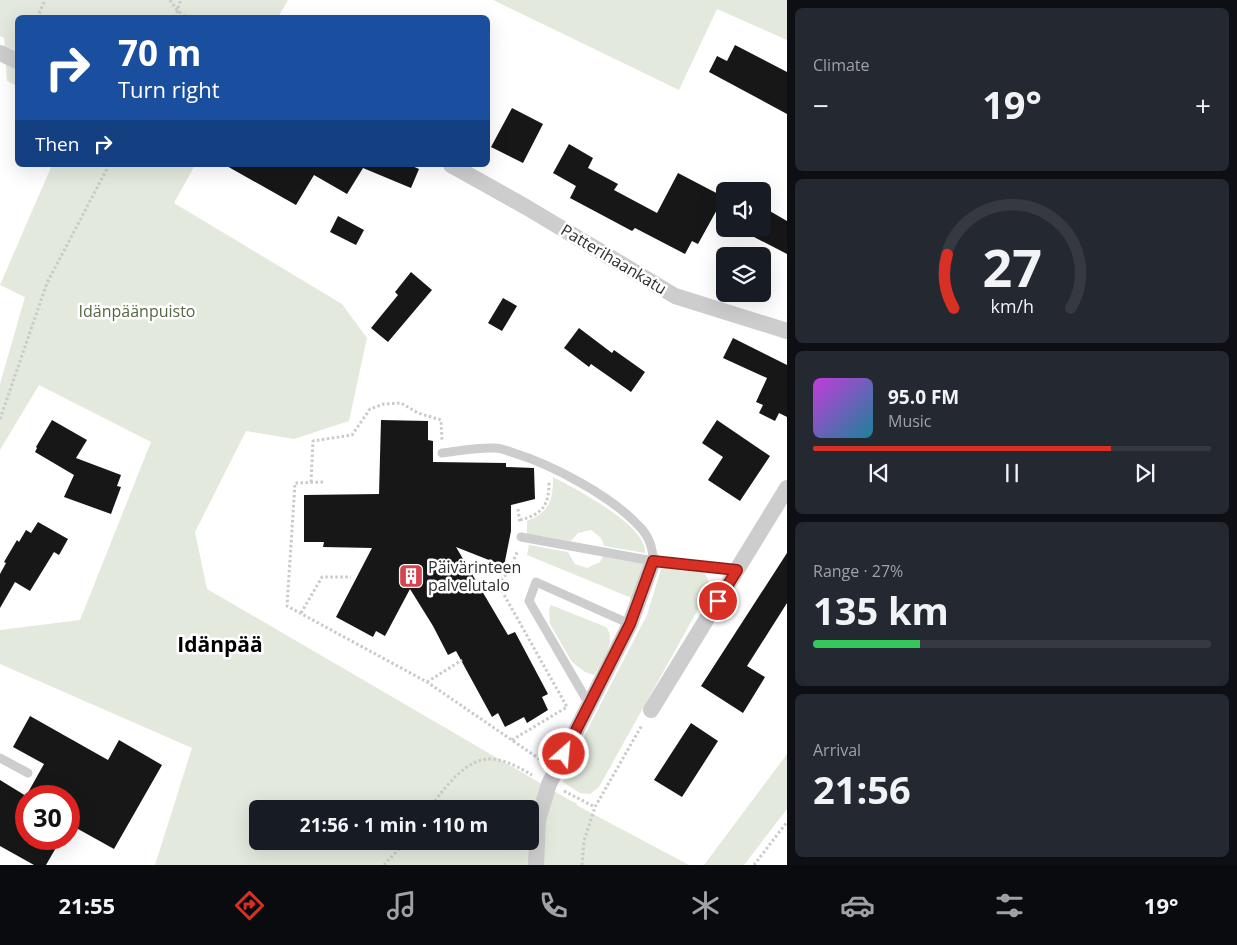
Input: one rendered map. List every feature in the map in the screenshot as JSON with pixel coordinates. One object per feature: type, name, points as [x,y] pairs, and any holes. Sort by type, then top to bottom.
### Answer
[{"type":"street","points":[[0,53],[15,60]]},
{"type":"street","name":"Patterihaankatu","points":[[455,167],[535,212],[675,296],[787,331]]},
{"type":"street","points":[[652,710],[787,488]]},
{"type":"street","points":[[536,865],[538,820],[552,777],[630,624],[653,561]]},
{"type":"lane","points":[[442,453],[496,448],[524,456],[549,467],[584,485],[618,508],[640,527],[653,553],[653,561]]},
{"type":"lane","points":[[521,537],[653,561],[737,570]]},
{"type":"lane","points":[[589,704],[528,601],[536,582],[630,624]]},
{"type":"lane","points":[[0,758],[28,773]]},
{"type":"path","points":[[38,15],[45,0]]},
{"type":"path","points":[[170,0],[183,15]]},
{"type":"path","points":[[178,15],[177,10],[181,0]]},
{"type":"path","points":[[0,419],[47,284],[108,167]]},
{"type":"path","points":[[311,482],[314,441],[352,435],[370,409],[384,404],[401,403],[418,413],[440,420],[442,453]]},
{"type":"path","points":[[520,520],[532,517],[541,511],[545,505],[549,491],[549,467]]},
{"type":"path","points":[[323,482],[295,483],[287,606],[427,682],[512,740],[552,777],[595,806]]},
{"type":"path","points":[[512,740],[566,707],[498,584],[509,571],[521,537],[518,509]]},
{"type":"path","points":[[301,613],[322,577],[351,577]]},
{"type":"path","points":[[427,682],[462,660]]},
{"type":"path","points":[[582,865],[584,841],[595,806],[652,710]]},
{"type":"path","points":[[435,800],[443,789],[461,771],[478,762],[491,759],[510,763],[552,777]]},
{"type":"path","points":[[754,865],[787,822]]},
{"type":"path","points":[[384,865],[398,850]]},
{"type":"green space","points":[[0,0],[288,0],[279,15],[15,15],[15,85],[7,81],[4,38],[0,36]]},
{"type":"green space","points":[[493,0],[787,0],[787,40],[717,9],[679,90]]},
{"type":"green space","name":"Idänpäänpuisto","points":[[51,167],[194,167],[174,203],[342,304],[367,338],[349,421],[294,439],[246,431],[195,532],[207,589],[576,803],[578,806],[689,865],[155,865],[192,748],[0,664],[0,630],[80,620],[151,442],[39,385],[0,450],[0,384],[25,297],[0,285]]},
{"type":"green space","points":[[553,477],[592,499],[623,520],[643,542],[645,553],[604,546],[601,538],[591,530],[578,533],[571,541],[527,534],[527,521],[541,514],[549,504]]},
{"type":"green space","points":[[529,545],[568,552],[575,564],[587,568],[600,562],[603,556],[642,562],[645,564],[634,599],[527,555]]},
{"type":"green space","points":[[666,567],[704,572],[711,586],[599,787],[590,794],[580,793],[563,782],[570,763],[647,615],[661,569]]},
{"type":"green space","points":[[551,605],[606,627],[610,639],[609,645],[594,675],[585,672],[572,662],[550,624],[549,610]]},
{"type":"green space","points":[[787,754],[787,809],[744,865],[704,865]]},
{"type":"building","points":[[735,45],[787,72],[787,114],[709,72],[717,56],[727,61]]},
{"type":"building","points":[[512,108],[543,124],[523,163],[491,147]]},
{"type":"building","points":[[569,144],[593,158],[588,168],[618,184],[614,190],[657,213],[678,173],[716,193],[716,211],[698,244],[692,241],[685,254],[635,228],[632,231],[570,198],[576,186],[553,173]]},
{"type":"building","points":[[229,167],[414,167],[419,169],[411,188],[363,168],[347,194],[314,175],[296,205]]},
{"type":"building","points":[[771,212],[787,221],[787,254],[754,237],[771,237]]},
{"type":"building","points":[[338,216],[364,230],[356,245],[330,232]]},
{"type":"building","points":[[411,272],[432,290],[388,342],[371,328],[398,295],[395,292]]},
{"type":"building","points":[[503,298],[517,306],[502,331],[488,323]]},
{"type":"building","points":[[579,328],[612,353],[614,350],[645,372],[631,392],[591,364],[589,367],[564,348]]},
{"type":"building","points":[[733,338],[787,365],[787,417],[779,413],[775,421],[759,413],[763,405],[756,402],[767,378],[723,358]]},
{"type":"building","points":[[52,420],[87,440],[76,458],[121,475],[117,486],[121,487],[111,514],[64,497],[74,475],[35,452]]},
{"type":"building","name":"Päivärinteen palvelutalo","points":[[381,420],[428,421],[428,440],[433,441],[433,462],[506,463],[506,467],[534,468],[535,499],[511,505],[511,531],[504,566],[456,547],[508,635],[515,632],[548,694],[542,697],[548,710],[527,723],[524,717],[505,727],[498,713],[492,717],[456,651],[448,655],[410,589],[385,636],[376,631],[373,637],[336,617],[372,548],[323,547],[324,542],[304,542],[304,495],[379,494]]},
{"type":"building","points":[[717,420],[770,456],[740,501],[708,480],[723,457],[702,443]]},
{"type":"building","points":[[38,522],[68,539],[59,555],[54,552],[30,591],[15,582],[0,608],[0,574],[6,563],[4,562],[17,540],[19,542],[26,530],[31,533]]},
{"type":"building","points":[[787,553],[787,603],[747,666],[765,677],[743,713],[701,686]]},
{"type":"building","points":[[30,716],[108,760],[119,740],[162,765],[114,849],[80,830],[80,785],[32,785],[44,764],[13,747]]},
{"type":"building","points":[[691,723],[718,741],[682,797],[654,780]]},
{"type":"building","points":[[0,780],[15,789],[15,850],[55,850],[46,865],[34,865],[0,846]]},
{"type":"place","name":"Päivärinteen palvelutalo","points":[[411,576]]},
{"type":"district","name":"Idänpää","points":[[220,644]]},
{"type":"route","points":[[564,754],[630,624],[653,561],[737,570],[718,601]]}]
